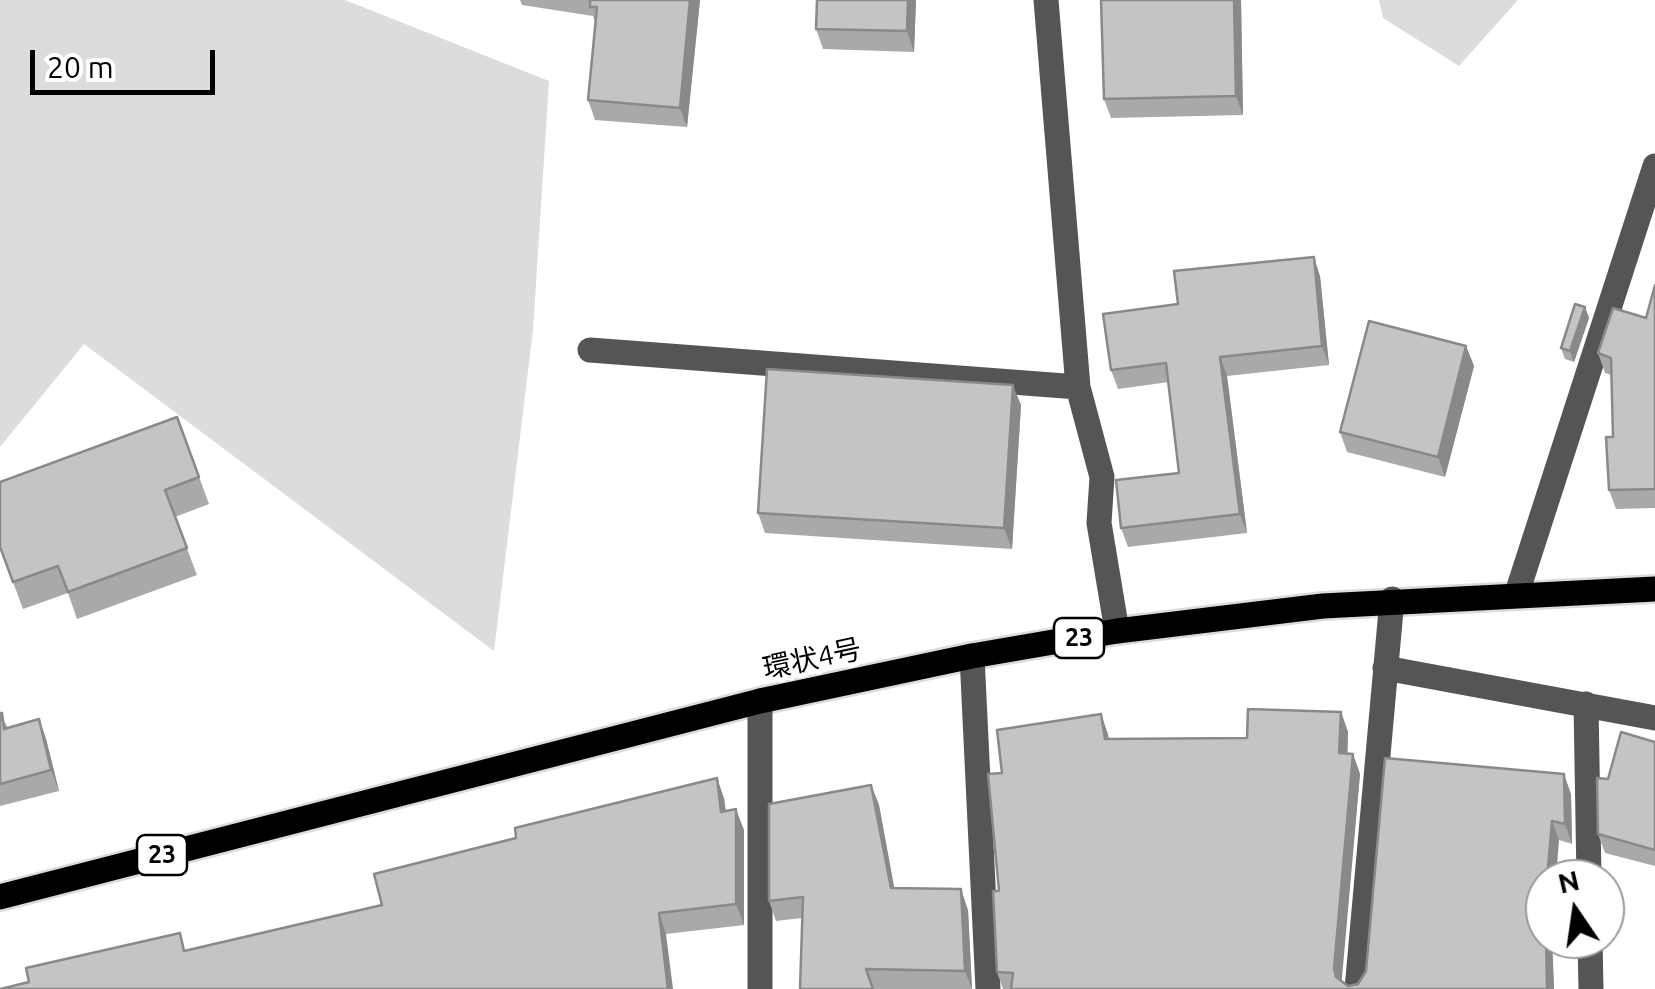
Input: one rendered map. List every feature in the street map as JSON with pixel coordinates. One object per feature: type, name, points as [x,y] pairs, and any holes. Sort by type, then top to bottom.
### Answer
[{"type":"main road","name":"環状4号","points":[[0,897],[760,701],[972,656],[1117,631],[1392,599],[1655,589]]},
{"type":"street","points":[[1046,0],[1078,386],[1102,478],[1099,523],[1117,631]]},
{"type":"street","points":[[1517,593],[1649,202],[1655,166]]},
{"type":"street","points":[[590,350],[1078,386]]},
{"type":"street","points":[[1356,989],[1392,599]]},
{"type":"street","points":[[972,656],[988,989]]},
{"type":"street","points":[[1385,668],[1655,718]]},
{"type":"street","points":[[760,701],[760,989]]},
{"type":"street","points":[[1586,704],[1589,859]]},
{"type":"street","points":[[1590,959],[1591,989]]},
{"type":"shaded area","points":[[0,0],[345,0],[549,81],[533,330],[494,651],[84,344],[0,447]]},
{"type":"shaded area","points":[[1379,0],[1518,0],[1459,66],[1383,18]]},
{"type":"building","points":[[590,0],[690,0],[680,108],[588,100],[597,7],[590,7]]},
{"type":"building","points":[[817,0],[908,0],[907,31],[816,29]]},
{"type":"building","points":[[1101,0],[1234,0],[1236,96],[1104,99]]},
{"type":"building","points":[[1314,257],[1322,346],[1220,357],[1240,514],[1121,528],[1116,480],[1179,473],[1166,363],[1111,370],[1103,314],[1178,304],[1174,271]]},
{"type":"building","points":[[1655,285],[1655,489],[1609,490],[1606,437],[1613,437],[1611,358],[1598,353],[1613,308],[1646,318]]},
{"type":"building","points":[[1575,304],[1585,307],[1570,351],[1561,348]]},
{"type":"building","points":[[1369,321],[1466,346],[1438,457],[1340,432]]},
{"type":"building","points":[[767,369],[1013,385],[1004,528],[758,513]]},
{"type":"building","points":[[177,417],[199,477],[165,490],[187,548],[68,592],[58,566],[13,582],[0,547],[0,482]]},
{"type":"building","points":[[1248,709],[1341,712],[1339,753],[1353,754],[1334,968],[1336,977],[1348,986],[1358,984],[1366,971],[1385,758],[1564,774],[1565,824],[1552,821],[1549,859],[1525,859],[1525,959],[1546,959],[1547,989],[1011,989],[1013,973],[997,972],[993,891],[999,891],[988,774],[1002,773],[997,730],[1101,714],[1105,739],[1247,738]]},
{"type":"building","points":[[0,713],[4,729],[39,719],[51,770],[0,784]]},
{"type":"building","points":[[1621,732],[1655,742],[1655,850],[1598,834],[1597,778],[1608,779]]},
{"type":"building","points":[[717,778],[721,812],[736,809],[736,904],[659,913],[668,989],[0,989],[29,982],[26,968],[180,933],[184,951],[382,905],[374,874],[516,838],[515,828]]},
{"type":"building","points":[[871,785],[891,888],[961,889],[965,971],[866,969],[873,989],[800,989],[803,897],[769,901],[769,804]]}]
